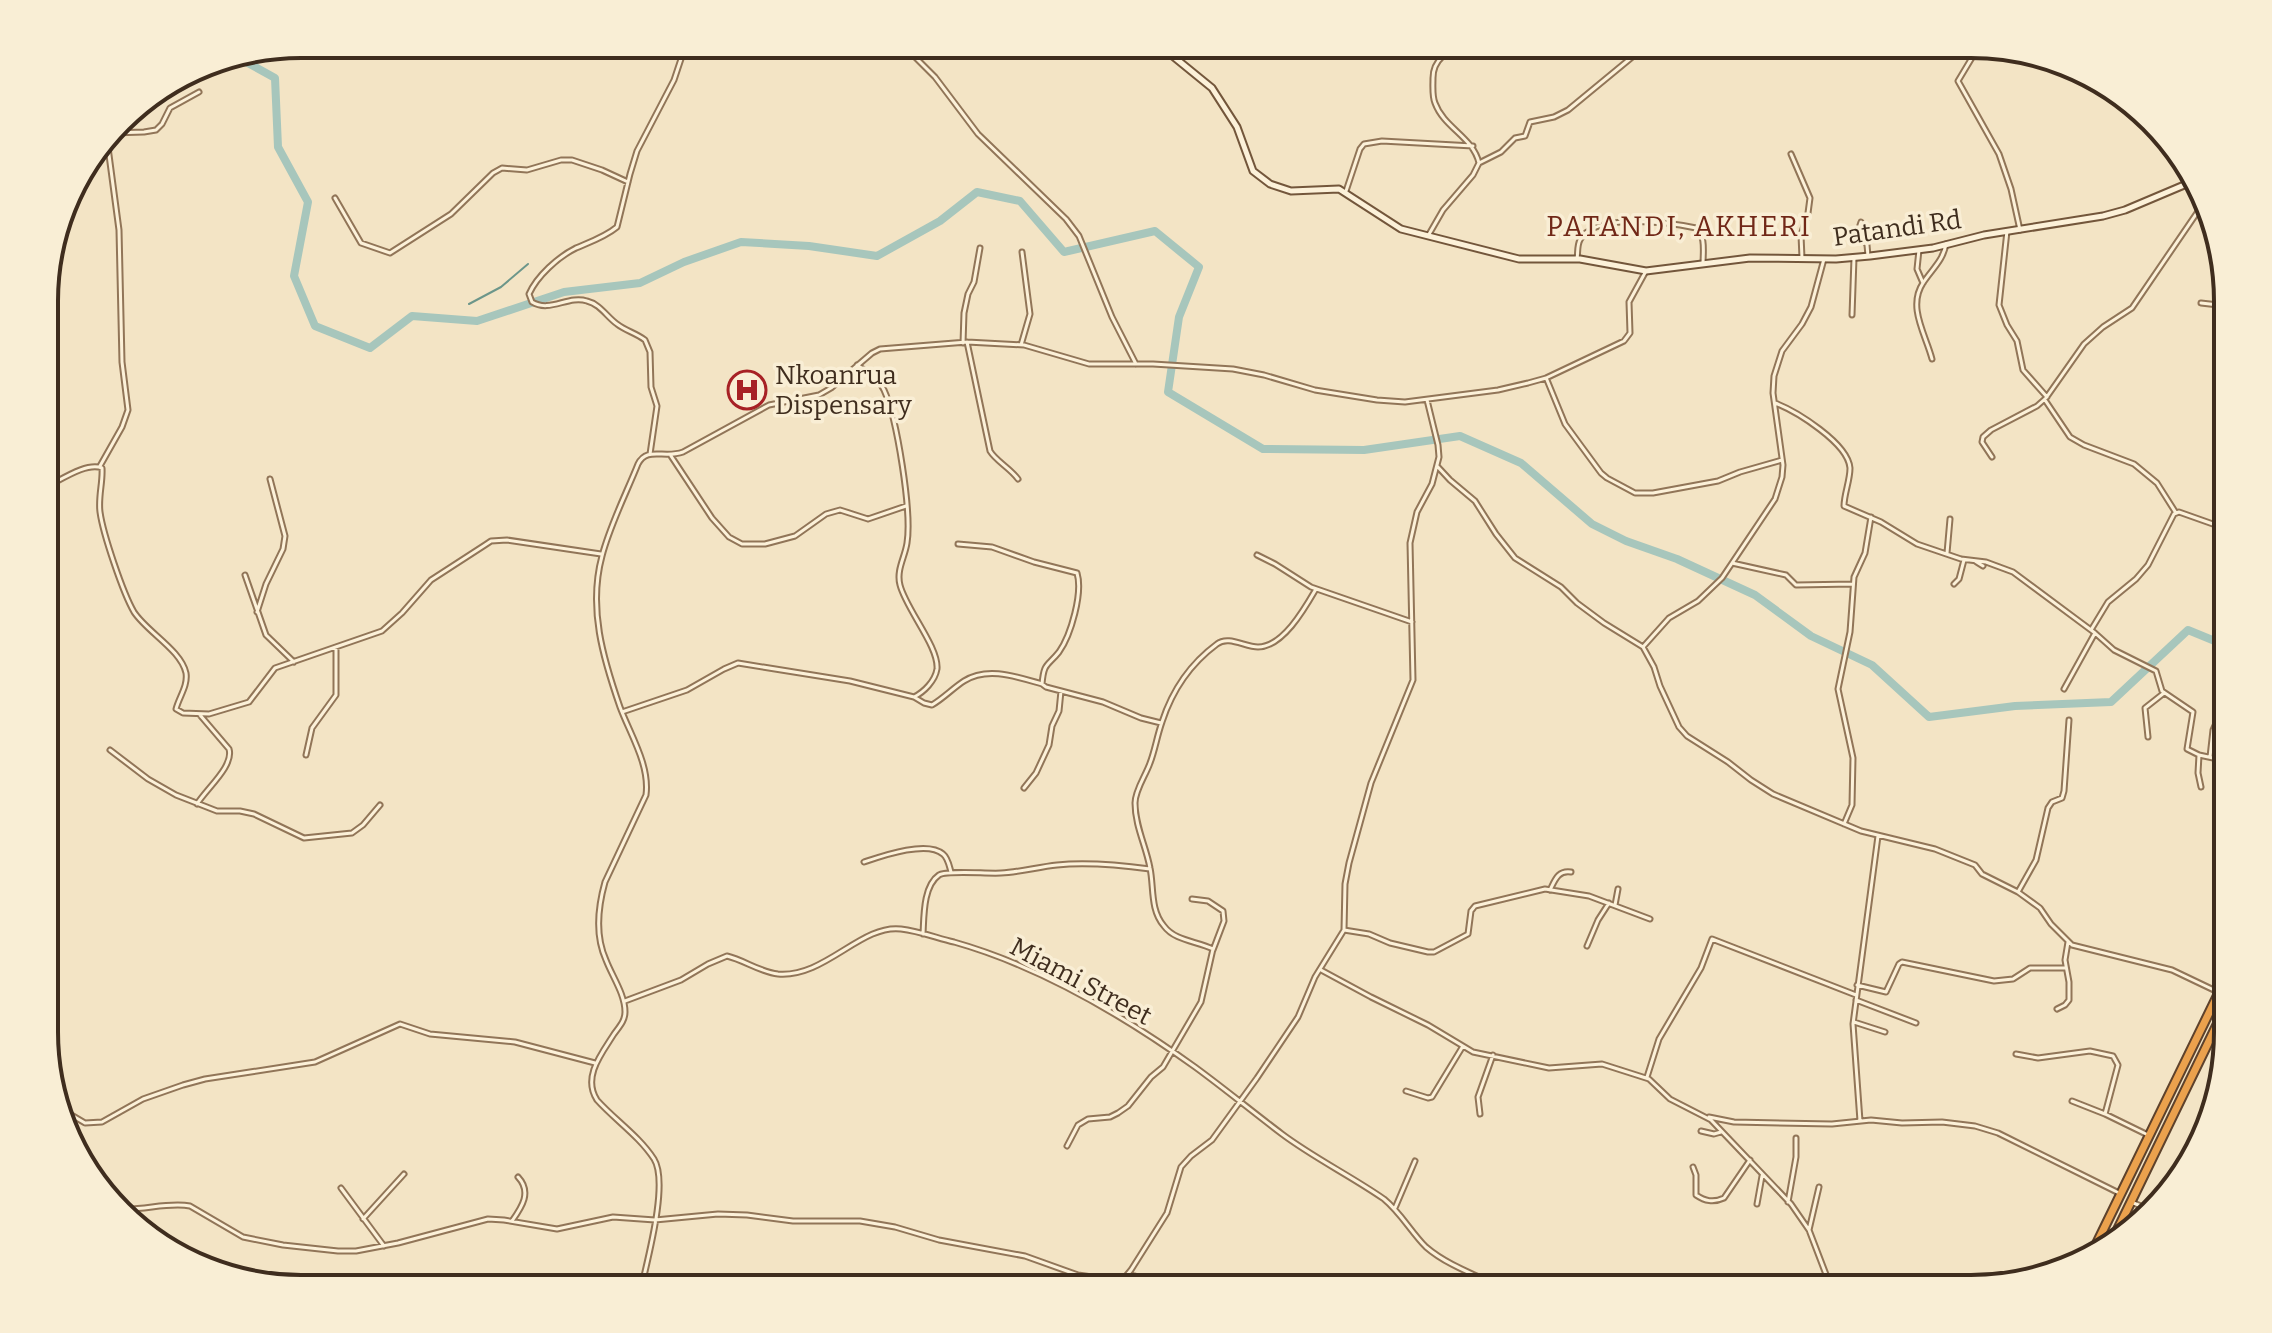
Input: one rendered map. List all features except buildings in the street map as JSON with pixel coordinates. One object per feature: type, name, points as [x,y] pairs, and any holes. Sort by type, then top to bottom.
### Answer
[{"type":"highway","points":[[2100,1237],[2213,1007]]},
{"type":"highway","points":[[2120,1224],[2213,1033]]},
{"type":"highway","points":[[2157,1123],[2167,1127]]},
{"type":"highway","points":[[2141,1154],[2152,1159]]},
{"type":"street","points":[[650,454],[657,406],[651,387],[647,342],[618,325],[588,301],[580,299],[541,306],[533,304],[529,295],[538,280],[563,256],[617,227],[640,145],[674,80],[681,58]]},
{"type":"street","points":[[916,58],[935,77],[978,134],[1057,209],[1079,236],[1112,317],[1136,364]]},
{"type":"street","points":[[1176,58],[1218,94],[1237,127],[1253,171],[1270,184],[1291,191],[1329,189],[1346,192],[1364,144],[1382,141],[1473,146]]},
{"type":"street","points":[[1441,58],[1433,69],[1436,107],[1473,146],[1479,163]]},
{"type":"street","points":[[1428,236],[1447,203],[1473,175],[1479,163],[1501,152],[1515,138],[1525,136],[1530,122],[1554,117],[1568,110],[1631,58]]},
{"type":"street","points":[[1972,58],[1958,80],[1999,154],[2020,230]]},
{"type":"street","points":[[126,133],[156,130],[170,108],[199,92]]},
{"type":"street","points":[[100,466],[128,410],[122,362],[118,216],[109,153]]},
{"type":"street","points":[[1791,154],[1810,198],[1802,228],[1802,258]]},
{"type":"street","points":[[335,198],[361,243],[390,253],[451,214],[502,168],[527,170],[572,160],[628,182]]},
{"type":"street","name":"Patandi Rd","points":[[1346,192],[1401,229],[1519,259],[1577,259],[1646,271],[1750,258],[1854,258],[1919,250],[2007,231],[2103,216],[2184,185]]},
{"type":"street","points":[[1992,457],[1982,442],[1984,435],[2046,398],[2084,344],[2132,308],[2197,213]]},
{"type":"street","points":[[1577,259],[1580,239],[1588,231],[1605,223],[1624,222],[1696,228],[1703,238],[1703,264]]},
{"type":"street","points":[[1861,222],[1858,231],[1867,245],[1868,256]]},
{"type":"street","points":[[2007,231],[1999,305],[2017,341],[2023,370],[2046,398],[2070,437],[2134,464],[2157,483],[2176,513],[2213,525]]},
{"type":"street","points":[[1932,359],[1917,313],[1920,289],[1941,260],[1946,244]]},
{"type":"street","points":[[980,248],[974,283],[964,313],[965,342],[990,451],[1018,479]]},
{"type":"street","points":[[1919,250],[1917,269],[1923,283]]},
{"type":"street","points":[[1021,345],[1030,314],[1022,252]]},
{"type":"street","points":[[1852,315],[1854,258]]},
{"type":"street","points":[[1643,647],[1669,618],[1698,601],[1718,582],[1775,499],[1782,477],[1782,460],[1772,384],[1780,356],[1811,307],[1824,259]]},
{"type":"street","points":[[644,1275],[655,1220],[658,1168],[640,1142],[593,1095],[591,1078],[596,1063],[624,1018],[624,1002],[600,942],[599,924],[605,882],[647,792],[641,757],[606,662],[596,617],[596,588],[602,554],[643,456],[683,452],[769,405],[819,395],[880,349],[965,342],[1021,345],[1089,364],[1233,369],[1315,390],[1405,402],[1498,390],[1546,378],[1624,341],[1630,333],[1629,302],[1646,271]]},
{"type":"street","points":[[2201,303],[2213,304]]},
{"type":"street","points":[[856,365],[870,375],[885,393],[900,454],[907,541],[899,570],[900,585],[909,609],[929,642],[937,668],[932,681],[920,695],[914,697]]},
{"type":"street","points":[[1546,378],[1565,424],[1601,473],[1635,493],[1703,485],[1782,460]]},
{"type":"street","points":[[1127,1275],[1167,1213],[1181,1167],[1211,1142],[1241,1103],[1298,1017],[1320,969],[1344,930],[1345,884],[1371,783],[1413,684],[1410,543],[1417,512],[1432,484],[1437,466],[1438,445],[1427,400]]},
{"type":"street","points":[[1775,403],[1798,413],[1838,448],[1850,467],[1843,505],[1871,517],[1917,544],[1964,560],[1996,565],[2023,578],[2114,650],[2156,671],[2164,693],[2192,710],[2187,748],[2213,758]]},
{"type":"street","points":[[671,455],[712,518],[729,537],[742,544],[765,544],[795,536],[826,514],[840,510],[868,519],[906,506]]},
{"type":"street","points":[[58,481],[85,468],[100,466]]},
{"type":"street","points":[[100,466],[103,471],[100,513],[111,553],[128,600],[141,622],[184,667],[186,684],[176,706],[183,713],[200,715],[219,712],[249,702],[272,670],[382,631],[431,580],[491,541],[507,540],[602,554]]},
{"type":"street","points":[[1437,466],[1475,501],[1515,558],[1555,582],[1604,623],[1643,647],[1674,719],[1687,736],[1773,794],[1878,836],[1943,851],[1976,865],[1982,874],[2018,892],[2042,910],[2068,942],[2080,948],[2172,970],[2213,989]]},
{"type":"street","points":[[257,612],[283,549],[285,536],[270,479]]},
{"type":"street","points":[[2064,689],[2108,602],[2148,565],[2176,513]]},
{"type":"street","points":[[1844,824],[1852,805],[1853,758],[1838,689],[1850,632],[1855,570],[1865,553],[1871,517]]},
{"type":"street","points":[[1947,553],[1950,519]]},
{"type":"street","points":[[958,544],[992,547],[1078,575],[1076,610],[1060,651],[1045,665],[1042,684]]},
{"type":"street","points":[[1257,555],[1316,589],[1412,622]]},
{"type":"street","points":[[1954,584],[1959,579],[1964,560]]},
{"type":"street","points":[[1975,561],[1983,566]]},
{"type":"street","points":[[1732,563],[1786,575],[1796,585],[1853,584]]},
{"type":"street","points":[[245,575],[263,628],[270,640],[294,662]]},
{"type":"street","points":[[1213,950],[1183,939],[1164,927],[1152,896],[1150,869],[1139,831],[1135,801],[1154,752],[1161,723],[1186,673],[1217,644],[1228,640],[1255,647],[1268,645],[1300,618],[1316,589]]},
{"type":"street","points":[[306,755],[312,728],[336,695],[336,647]]},
{"type":"street","points":[[622,712],[687,690],[738,663],[850,681],[914,697],[932,705],[969,678],[984,674],[1004,675],[1103,702],[1161,723]]},
{"type":"street","points":[[1024,788],[1036,773],[1049,745],[1061,691]]},
{"type":"street","points":[[2148,737],[2145,708],[2164,693]]},
{"type":"street","points":[[197,804],[227,767],[231,755],[200,715]]},
{"type":"street","points":[[2018,892],[2034,865],[2048,808],[2052,802],[2062,798],[2069,720]]},
{"type":"street","points":[[2210,757],[2213,730]]},
{"type":"street","points":[[110,750],[148,779],[197,804],[217,811],[247,812],[308,838],[352,833],[380,805]]},
{"type":"street","points":[[2199,755],[2201,787]]},
{"type":"street","points":[[1860,1121],[1854,1022],[1878,836]]},
{"type":"street","points":[[864,862],[915,849],[936,850],[946,857],[951,872]]},
{"type":"street","points":[[923,934],[924,911],[931,885],[940,874],[1003,873],[1073,865],[1150,869]]},
{"type":"street","points":[[1550,890],[1558,874],[1571,872]]},
{"type":"street","points":[[1615,905],[1618,889]]},
{"type":"street","points":[[1344,930],[1431,952],[1468,934],[1471,911],[1475,906],[1533,891],[1550,890],[1589,896],[1650,919]]},
{"type":"street","points":[[1067,1146],[1075,1129],[1085,1120],[1110,1117],[1128,1106],[1163,1067],[1201,1002],[1213,950],[1224,921],[1223,911],[1208,901],[1192,899]]},
{"type":"street","points":[[1587,946],[1609,903]]},
{"type":"street","name":"Miami Street","points":[[624,1002],[687,977],[723,957],[730,956],[773,973],[796,973],[824,963],[878,932],[899,928],[979,949],[1030,969],[1172,1052],[1293,1142],[1371,1190],[1395,1208],[1430,1250],[1474,1274]]},
{"type":"street","points":[[1647,1077],[1659,1039],[1701,968],[1712,939],[1916,1023]]},
{"type":"street","points":[[2057,1009],[2069,1000],[2065,958],[2068,942]]},
{"type":"street","points":[[1857,985],[1886,992],[1902,962],[1994,981],[2013,979],[2030,968],[2066,968]]},
{"type":"street","points":[[1320,969],[1477,1053],[1549,1068],[1602,1064],[1647,1077],[1670,1099],[1706,1116],[1734,1122],[1942,1122],[1985,1129],[2121,1194]]},
{"type":"street","points":[[1854,1022],[1885,1032]]},
{"type":"street","points":[[74,1117],[85,1123],[102,1122],[143,1099],[183,1085],[214,1077],[315,1062],[400,1024],[430,1034],[515,1042],[596,1063]]},
{"type":"street","points":[[1406,1091],[1432,1097],[1463,1046]]},
{"type":"street","points":[[2016,1054],[2038,1058],[2090,1051],[2113,1056],[2118,1065],[2105,1114]]},
{"type":"street","points":[[1480,1114],[1478,1097],[1493,1055]]},
{"type":"street","points":[[2072,1101],[2150,1136]]},
{"type":"street","points":[[1706,1116],[1788,1202],[1809,1230],[1826,1274]]},
{"type":"street","points":[[1701,1131],[1714,1134],[1722,1131]]},
{"type":"street","points":[[1788,1202],[1796,1138]]},
{"type":"street","points":[[1693,1167],[1696,1195],[1706,1201],[1717,1200],[1724,1198],[1750,1160]]},
{"type":"street","points":[[1395,1208],[1415,1161]]},
{"type":"street","points":[[363,1219],[404,1174]]},
{"type":"street","points":[[1757,1204],[1762,1175]]},
{"type":"street","points":[[512,1221],[525,1196],[524,1184],[518,1177]]},
{"type":"street","points":[[1809,1230],[1819,1187]]},
{"type":"street","points":[[341,1188],[384,1246]]},
{"type":"street","points":[[2131,1202],[2141,1206]]},
{"type":"street","points":[[135,1209],[190,1206],[243,1237],[312,1249],[356,1251],[488,1219],[557,1229],[608,1218],[655,1220],[734,1214],[793,1221],[874,1223],[939,1240],[1025,1256],[1077,1275]]},
{"type":"waterway","points":[[249,64],[275,78],[278,147],[308,202],[294,276],[315,326],[370,348],[412,316],[477,321],[564,292],[640,283],[684,262],[741,242],[809,246],[877,256],[940,221],[977,192],[1020,201],[1064,252],[1155,231],[1199,267],[1179,317],[1168,392],[1263,449],[1364,450],[1460,436],[1521,463],[1592,524],[1755,595],[1811,636],[1872,665],[1929,717],[2015,706],[2111,702],[2188,630],[2213,640]]},
{"type":"waterway","points":[[469,304],[501,287],[528,264]]},
{"type":"place","name":"Nkoanrua Dispensary","points":[[747,390]]},
{"type":"district","name":"PATANDI, AKHERI","points":[[1679,226]]}]
